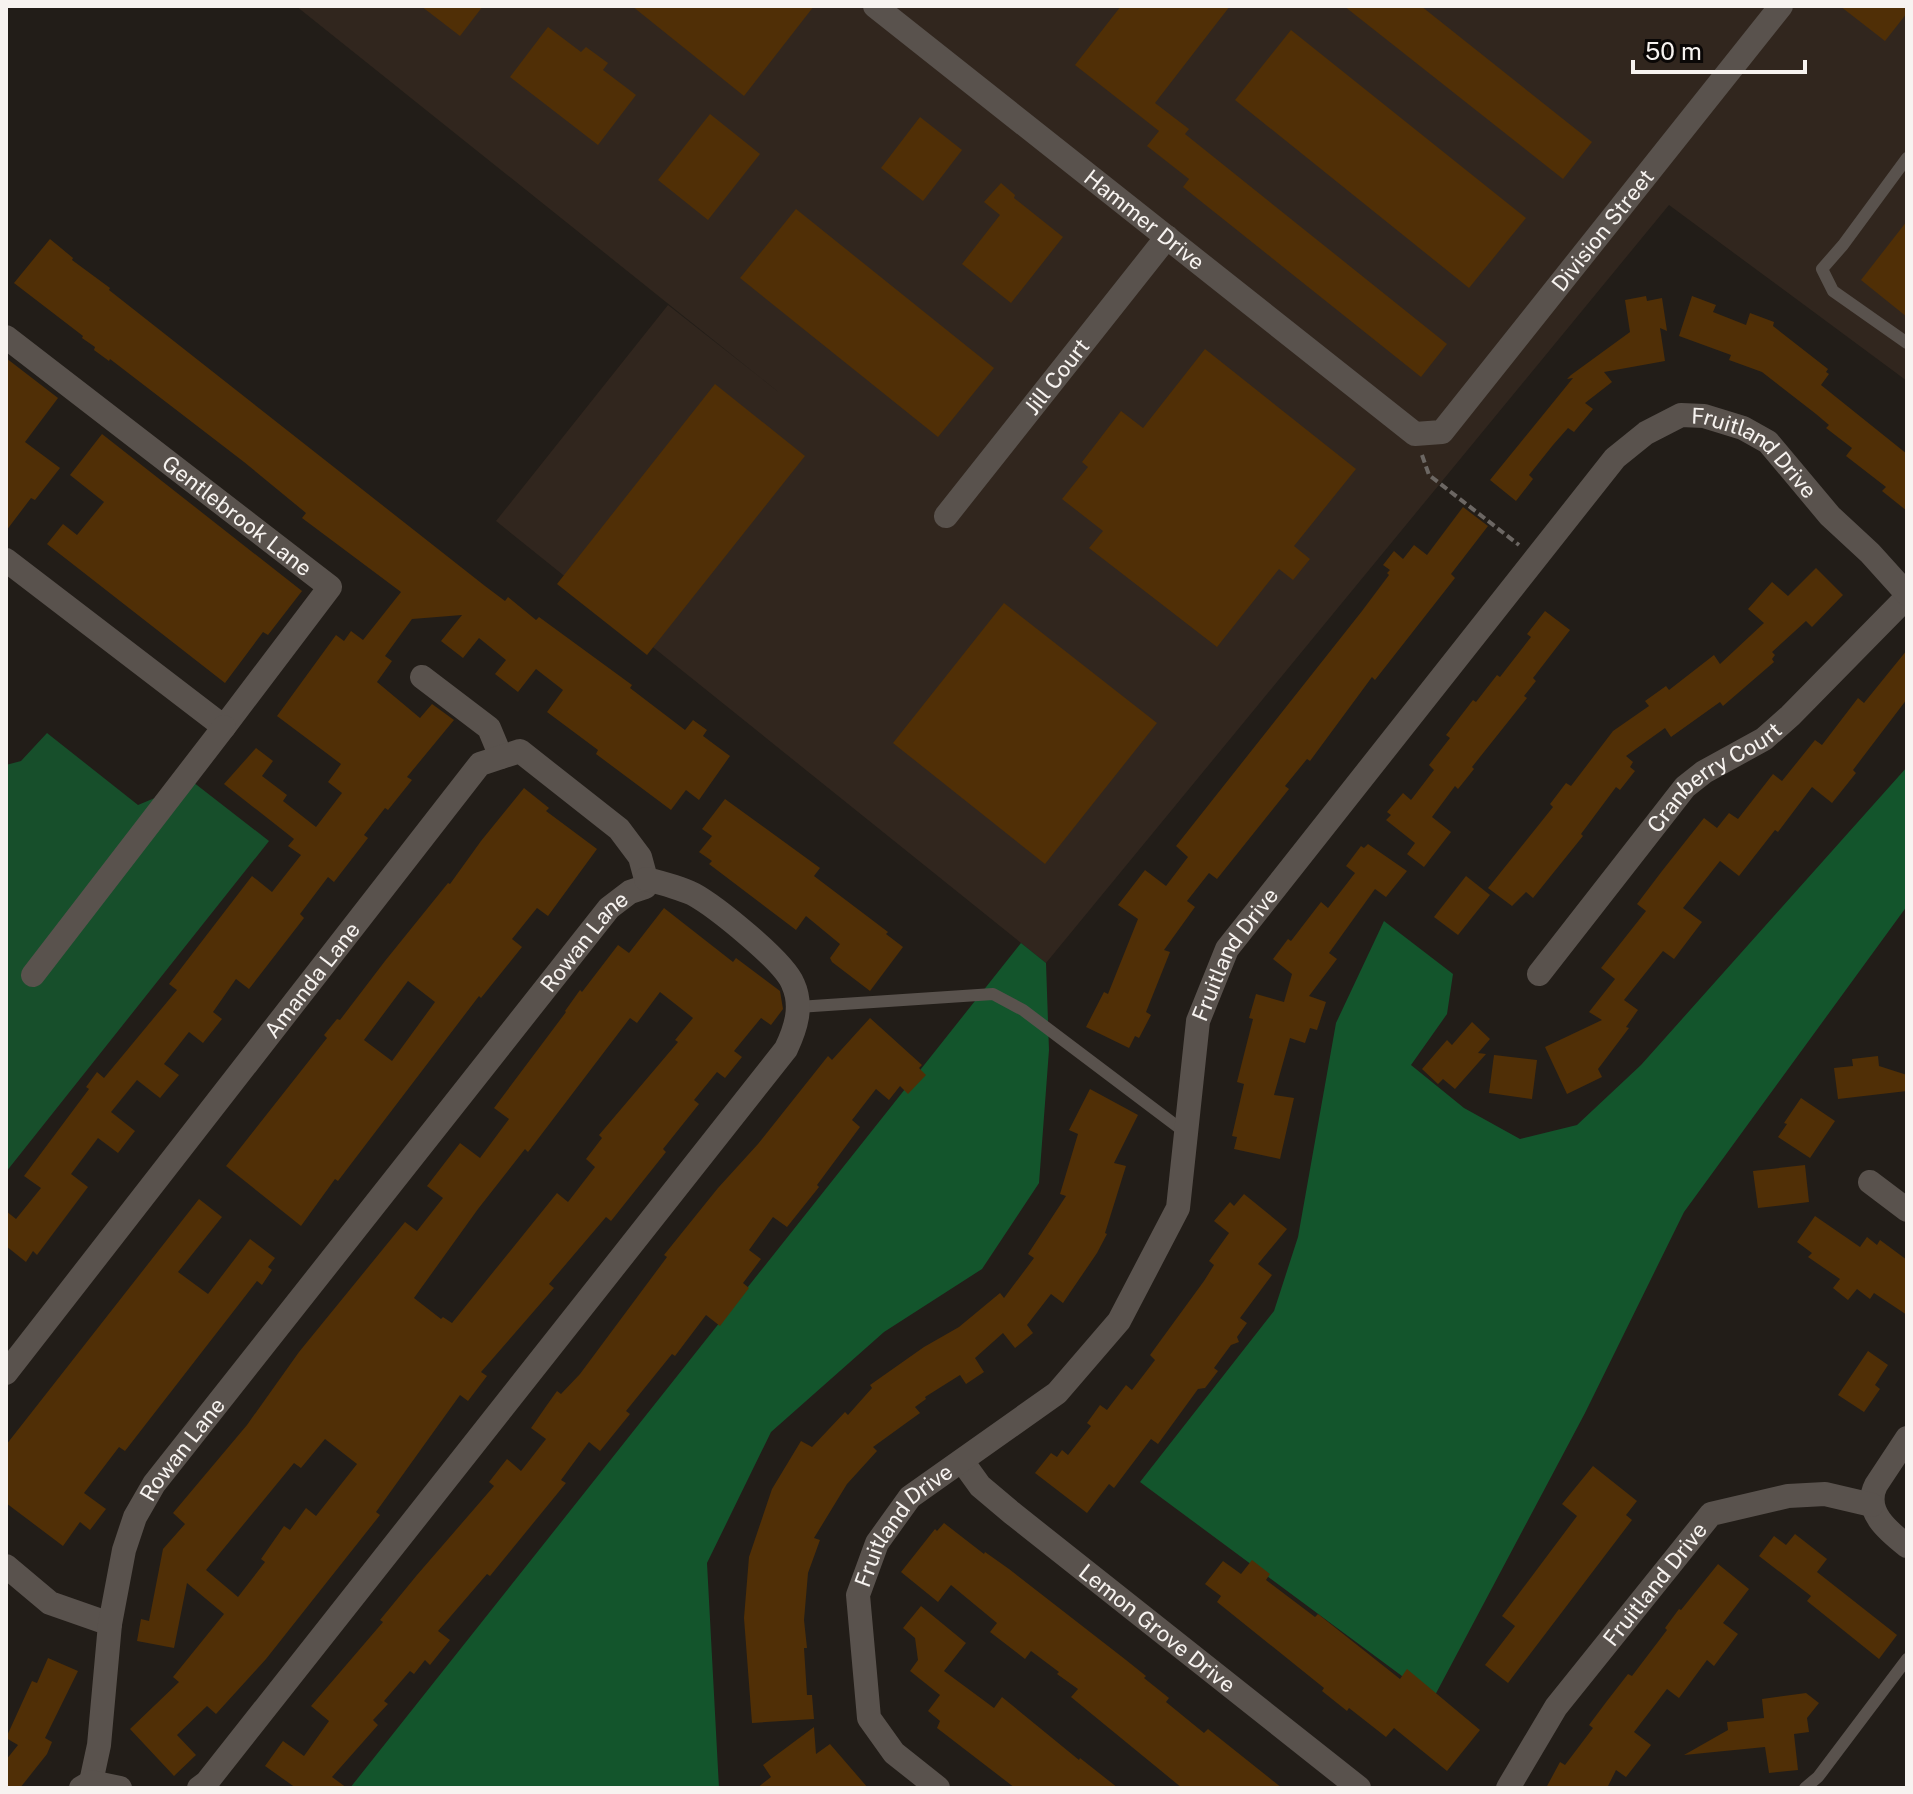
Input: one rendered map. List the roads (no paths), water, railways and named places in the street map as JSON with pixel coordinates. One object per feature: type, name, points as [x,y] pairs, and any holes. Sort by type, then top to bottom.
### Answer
[{"type":"street","name":"Hammer Drive","points":[[875,6],[1415,434]]},
{"type":"street","name":"Division Street","points":[[1415,434],[1442,432],[1781,6]]},
{"type":"street","name":"Jill Court","points":[[946,516],[1167,237]]},
{"type":"street","name":"Gentlebrook Lane","points":[[6,337],[330,587],[33,975]]},
{"type":"street","name":"Fruitland Drive","points":[[938,1788],[894,1753],[869,1718],[858,1595],[877,1543],[910,1497],[1057,1393],[1119,1321],[1178,1208],[1198,1021],[1227,949],[1615,458],[1646,433],[1681,415],[1704,416],[1743,428],[1768,442],[1830,516],[1870,553],[1907,595]]},
{"type":"street","points":[[6,560],[224,727]]},
{"type":"street","name":"Cranberry Court","points":[[1539,974],[1685,787],[1704,772],[1764,739],[1907,595]]},
{"type":"street","points":[[422,677],[489,728],[501,757],[520,751],[619,829],[640,857],[646,879]]},
{"type":"street","name":"Amanda Lane","points":[[6,1373],[480,764],[501,757]]},
{"type":"street","name":"Rowan Lane","points":[[120,1788],[86,1785],[99,1745],[110,1624],[124,1550],[135,1517],[154,1484],[609,908],[630,892],[645,887],[646,879],[696,896],[783,966],[794,985],[798,1007]]},
{"type":"street","points":[[199,1788],[207,1782],[786,1049],[796,1030],[798,1007]]},
{"type":"street","points":[[1870,1182],[1907,1210]]},
{"type":"street","points":[[1907,1438],[1872,1493],[1872,1505],[1877,1516],[1907,1546]]},
{"type":"street","name":"Lemon Grove Drive","points":[[962,1461],[980,1486],[1012,1513],[1359,1788]]},
{"type":"street","name":"Fruitland Drive","points":[[1508,1788],[1556,1707],[1711,1514],[1788,1496],[1825,1494],[1872,1505]]},
{"type":"street","points":[[6,1566],[50,1603],[110,1624]]},
{"type":"lane","points":[[1907,158],[1822,269],[1833,291],[1907,343]]},
{"type":"lane","points":[[798,1007],[993,994],[1023,1010],[1186,1133]]},
{"type":"lane","points":[[1805,1788],[1818,1777],[1907,1659]]}]
